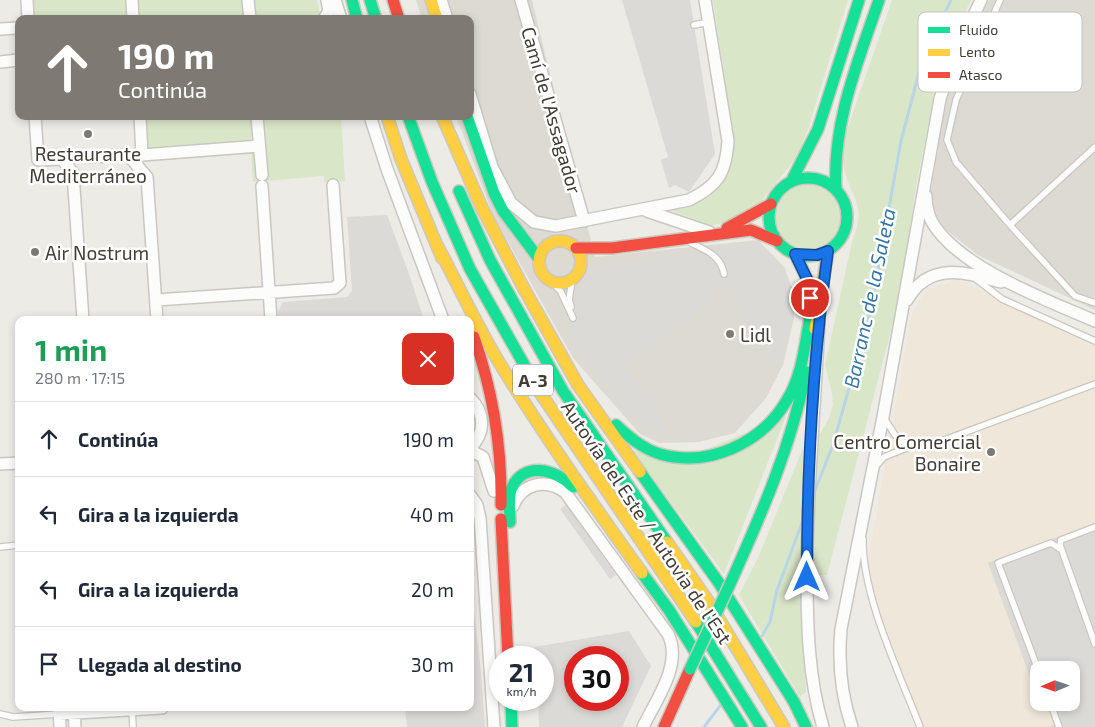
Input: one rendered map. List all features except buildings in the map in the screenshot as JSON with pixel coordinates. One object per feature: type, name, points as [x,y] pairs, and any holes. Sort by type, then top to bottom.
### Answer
[{"type":"main road","points":[[352,0],[356,15]]},
{"type":"main road","points":[[370,0],[375,15]]},
{"type":"main road","points":[[393,0],[398,15]]},
{"type":"main road","points":[[404,0],[409,15]]},
{"type":"main road","points":[[431,0],[436,15]]},
{"type":"main road","points":[[792,182],[818,129],[859,0]]},
{"type":"main road","points":[[836,190],[833,169],[838,131],[879,0]]},
{"type":"main road","points":[[388,120],[401,160],[466,316]]},
{"type":"main road","name":"Autovía del Este / Autovia de l'Est","points":[[409,120],[432,182],[470,269],[540,393],[682,599],[759,724]]},
{"type":"main road","points":[[433,120],[444,151]]},
{"type":"main road","points":[[444,120],[482,208],[523,287],[573,372],[629,440],[649,451],[670,458],[703,458],[728,452],[752,439],[771,422],[788,399],[816,308],[809,283],[795,254],[777,241],[751,230],[703,234]]},
{"type":"main road","points":[[468,120],[487,178],[499,204],[512,223],[529,239],[539,259],[542,273],[552,282],[559,284],[572,280],[590,260],[612,248]]},
{"type":"main road","name":"Autovía del Este / Autovia de l'Est","points":[[452,176],[490,260],[562,391],[708,601],[784,727]]},
{"type":"main road","points":[[539,259],[541,253],[549,244],[564,241],[576,248],[612,248],[703,234],[734,225],[771,204],[783,187],[792,182],[803,178],[815,178],[827,182],[843,199],[847,223],[840,239],[828,251],[812,256],[795,254]]},
{"type":"main road","points":[[499,204],[520,226],[549,244]]},
{"type":"main road","points":[[771,204],[769,217],[771,230],[777,241]]},
{"type":"main road","points":[[437,245],[501,364],[569,471],[689,641],[742,727]]},
{"type":"main road","points":[[576,248],[582,261],[581,268]]},
{"type":"main road","points":[[664,727],[725,583],[760,518],[780,464],[799,408],[828,251]]},
{"type":"main road","points":[[474,336],[483,360],[496,410],[516,646]]},
{"type":"main road","points":[[573,372],[578,385],[599,416],[725,583],[794,702],[806,727]]},
{"type":"main road","points":[[508,646],[506,521],[510,497],[516,482],[526,472],[535,469],[556,473],[569,482],[625,558],[640,569]]},
{"type":"main road","points":[[511,711],[512,727]]},
{"type":"main road","points":[[520,711],[521,727]]},
{"type":"street","points":[[27,0],[28,15]]},
{"type":"street","points":[[132,0],[133,15]]},
{"type":"street","points":[[248,0],[250,15]]},
{"type":"street","points":[[326,15],[329,11],[327,0]]},
{"type":"street","points":[[335,0],[340,15]]},
{"type":"street","points":[[441,0],[446,15]]},
{"type":"street","name":"Camí de l'Assagador","points":[[521,0],[584,221]]},
{"type":"street","points":[[474,107],[492,167],[511,203],[534,222],[556,226],[689,200],[706,192],[719,179],[727,160],[728,142],[706,0]]},
{"type":"street","points":[[975,12],[980,0]]},
{"type":"street","points":[[0,29],[15,28]]},
{"type":"street","points":[[0,62],[15,60]]},
{"type":"street","points":[[852,727],[844,697],[839,651],[841,629],[883,417],[942,92]]},
{"type":"street","points":[[34,120],[38,160],[62,159],[73,173],[83,316]]},
{"type":"street","points":[[140,120],[142,155],[260,146]]},
{"type":"street","points":[[257,120],[271,316]]},
{"type":"street","points":[[371,120],[387,169],[442,316]]},
{"type":"street","points":[[89,157],[128,155],[147,177],[157,316]]},
{"type":"street","points":[[925,182],[926,204],[931,221],[944,237],[966,256],[1016,286],[1095,321]]},
{"type":"street","points":[[156,300],[334,288],[340,283],[333,186]]},
{"type":"street","points":[[643,210],[670,217],[703,234]]},
{"type":"street","points":[[902,314],[912,292],[926,280],[945,272],[968,273],[1016,286]]},
{"type":"street","points":[[816,308],[814,403],[807,498],[807,597],[812,674],[823,727]]},
{"type":"street","points":[[474,403],[481,413],[483,423],[481,433],[474,443]]},
{"type":"street","points":[[474,452],[482,457],[487,465],[506,521]]},
{"type":"street","points":[[0,464],[15,463]]},
{"type":"street","points":[[506,521],[516,500],[526,488],[533,485],[549,484],[565,492],[668,634],[673,647],[673,660],[665,683],[643,727]]},
{"type":"street","points":[[474,501],[480,518],[494,727]]},
{"type":"street","points":[[59,711],[60,727]]},
{"type":"street","points":[[74,711],[75,727]]},
{"type":"lane","points":[[995,12],[1000,0]]},
{"type":"lane","points":[[694,25],[709,22]]},
{"type":"lane","points":[[960,92],[947,140],[956,162],[1075,296],[1095,303]]},
{"type":"lane","points":[[1010,225],[1095,147]]},
{"type":"lane","points":[[682,238],[714,255],[723,267],[724,274]]},
{"type":"lane","points":[[968,273],[1002,299],[1095,341]]},
{"type":"lane","points":[[552,282],[560,292],[573,318],[569,300],[572,280]]},
{"type":"lane","points":[[872,472],[884,457],[909,447],[928,446],[1095,384]]},
{"type":"lane","points":[[883,417],[895,435],[909,447]]},
{"type":"lane","points":[[864,514],[864,564],[868,585],[920,727]]},
{"type":"lane","points":[[1095,527],[1062,540],[1060,549],[1095,644]]},
{"type":"lane","points":[[1035,661],[998,563],[1051,543],[1060,549]]},
{"type":"lane","points":[[0,547],[15,545]]},
{"type":"lane","points":[[0,714],[12,717],[59,711]]},
{"type":"lane","points":[[132,711],[133,727]]},
{"type":"lane","points":[[1053,711],[1059,727]]},
{"type":"shaded area","points":[[416,0],[532,0],[595,257],[758,240],[785,268],[794,295],[794,318],[783,365],[766,398],[735,433],[699,442],[660,443],[640,434],[573,358],[493,215],[457,120],[474,120],[474,15],[421,15]]},
{"type":"shaded area","points":[[622,0],[690,0],[715,154],[689,192],[675,185],[669,188],[661,160],[668,157]]},
{"type":"shaded area","points":[[989,0],[1095,0],[1095,310],[978,255],[941,226],[930,196],[948,92],[1082,92],[1082,12],[983,12]]},
{"type":"shaded area","points":[[387,215],[423,316],[278,316],[278,311],[283,302],[347,297],[352,291],[347,217]]},
{"type":"shaded area","points":[[738,245],[757,245],[778,265],[789,282],[793,308],[787,340],[779,362],[767,353],[736,309],[742,305],[726,284],[712,294],[716,299],[623,364],[670,430],[648,433],[635,417],[629,417],[575,343],[572,333],[577,291],[590,275],[604,266]]},
{"type":"shaded area","name":"Centro Comercial Bonaire","points":[[960,279],[980,291],[1095,344],[1095,727],[923,727],[876,602],[868,560],[912,313],[926,290]]},
{"type":"shaded area","points":[[566,504],[616,575],[610,579],[560,509]]},
{"type":"shaded area","points":[[1095,523],[1095,727],[1049,727],[1055,723],[1050,711],[1080,711],[1080,661],[1030,661],[1030,677],[988,563]]},
{"type":"shaded area","points":[[474,611],[485,727],[407,727],[405,711],[474,711]]},
{"type":"shaded area","points":[[629,631],[651,666],[622,727],[539,727],[538,711],[554,711],[554,646],[540,646]]},
{"type":"green space","points":[[31,0],[317,0],[320,15],[33,15]]},
{"type":"green space","points":[[713,0],[848,0],[807,132],[796,158],[759,204],[735,220],[711,226],[665,208],[709,194],[735,145]]},
{"type":"green space","points":[[892,0],[971,0],[965,12],[918,12],[918,92],[934,92],[915,192],[901,292],[827,575],[815,575],[802,584],[806,692],[800,697],[739,595],[758,558],[803,448],[820,434],[829,418],[833,405],[825,365],[859,212],[844,169],[842,157],[843,141]]},
{"type":"green space","points":[[134,120],[341,120],[345,181],[324,182],[324,176],[253,182],[251,154],[138,162]]},
{"type":"green space","points":[[802,185],[814,185],[831,194],[838,205],[840,217],[838,229],[831,240],[814,249],[802,249],[790,244],[781,235],[776,223],[776,211],[781,199],[790,190]]},
{"type":"green space","points":[[786,416],[724,574],[632,450],[673,463]]},
{"type":"waterway","name":"Barranc de la Saleta","points":[[945,12],[951,0]]},
{"type":"waterway","name":"Barranc de la Saleta","points":[[814,493],[833,445],[870,314],[901,141],[918,76]]},
{"type":"waterway","name":"Barranc de la Saleta","points":[[762,636],[770,622],[777,590],[803,520]]},
{"type":"waterway","points":[[704,727],[720,706]]},
{"type":"traffic: fast","points":[[352,0],[356,15]]},
{"type":"traffic: fast","points":[[370,0],[375,15]]},
{"type":"traffic: fast","points":[[791,182],[818,129],[859,0]]},
{"type":"traffic: fast","points":[[836,190],[836,165],[842,117],[855,70],[879,0]]},
{"type":"traffic: fast","points":[[409,120],[432,182],[470,269],[539,391]]},
{"type":"traffic: fast","points":[[468,120],[494,193],[503,211],[539,259]]},
{"type":"traffic: fast","points":[[808,178],[823,181],[836,189],[844,202],[847,217],[844,232],[836,245],[823,253],[808,256],[793,253],[780,245],[772,232],[769,217],[772,202],[780,189],[793,181],[808,178]]},
{"type":"traffic: fast","points":[[459,191],[490,260],[563,391],[667,542]]},
{"type":"traffic: fast","points":[[795,254],[809,283],[811,318]]},
{"type":"traffic: fast","points":[[616,425],[642,446],[660,454],[678,457],[697,458],[715,454],[749,440],[764,429],[776,415],[787,400],[797,380],[811,312]]},
{"type":"traffic: fast","points":[[730,584],[784,454],[806,372]]},
{"type":"traffic: fast","points":[[510,522],[509,502],[511,490],[523,474],[540,470],[549,472],[573,487]]},
{"type":"traffic: fast","points":[[640,472],[719,583],[794,702],[806,727]]},
{"type":"traffic: fast","points":[[642,573],[669,610],[742,727]]},
{"type":"traffic: fast","points":[[690,669],[730,584]]},
{"type":"traffic: fast","points":[[696,622],[761,727]]},
{"type":"traffic: fast","points":[[511,711],[512,727]]},
{"type":"traffic: slow","points":[[431,0],[436,15]]},
{"type":"traffic: slow","points":[[388,120],[401,159],[442,258]]},
{"type":"traffic: slow","points":[[444,120],[482,208],[523,287],[578,385],[640,472]]},
{"type":"traffic: slow","points":[[564,241],[572,244],[578,250],[581,262],[578,274],[572,280],[556,283],[548,280],[542,274],[539,258],[542,250],[548,244],[564,241]]},
{"type":"traffic: slow","points":[[437,245],[473,316]]},
{"type":"traffic: slow","points":[[815,329],[828,251]]},
{"type":"traffic: slow","points":[[474,317],[514,387],[642,573]]},
{"type":"traffic: slow","points":[[539,391],[696,622]]},
{"type":"traffic: slow","points":[[667,542],[708,601],[784,727]]},
{"type":"traffic: jam","points":[[393,0],[398,15]]},
{"type":"traffic: jam","points":[[727,228],[771,204]]},
{"type":"traffic: jam","points":[[576,248],[612,248],[751,230],[777,241]]},
{"type":"traffic: jam","points":[[474,337],[481,358],[495,420],[500,462],[501,505]]},
{"type":"traffic: jam","points":[[501,519],[507,646]]},
{"type":"traffic: jam","points":[[664,727],[690,669]]},
{"type":"place","name":"Restaurante Mediterráneo","points":[[88,134]]},
{"type":"place","name":"Air Nostrum","points":[[35,252]]},
{"type":"place","name":"Lidl","points":[[730,334]]},
{"type":"place","name":"Centro Comercial Bonaire","points":[[991,452]]},
{"type":"route","points":[[807,577],[807,498],[820,305],[828,251],[817,255],[795,254],[809,283],[810,298]]}]
